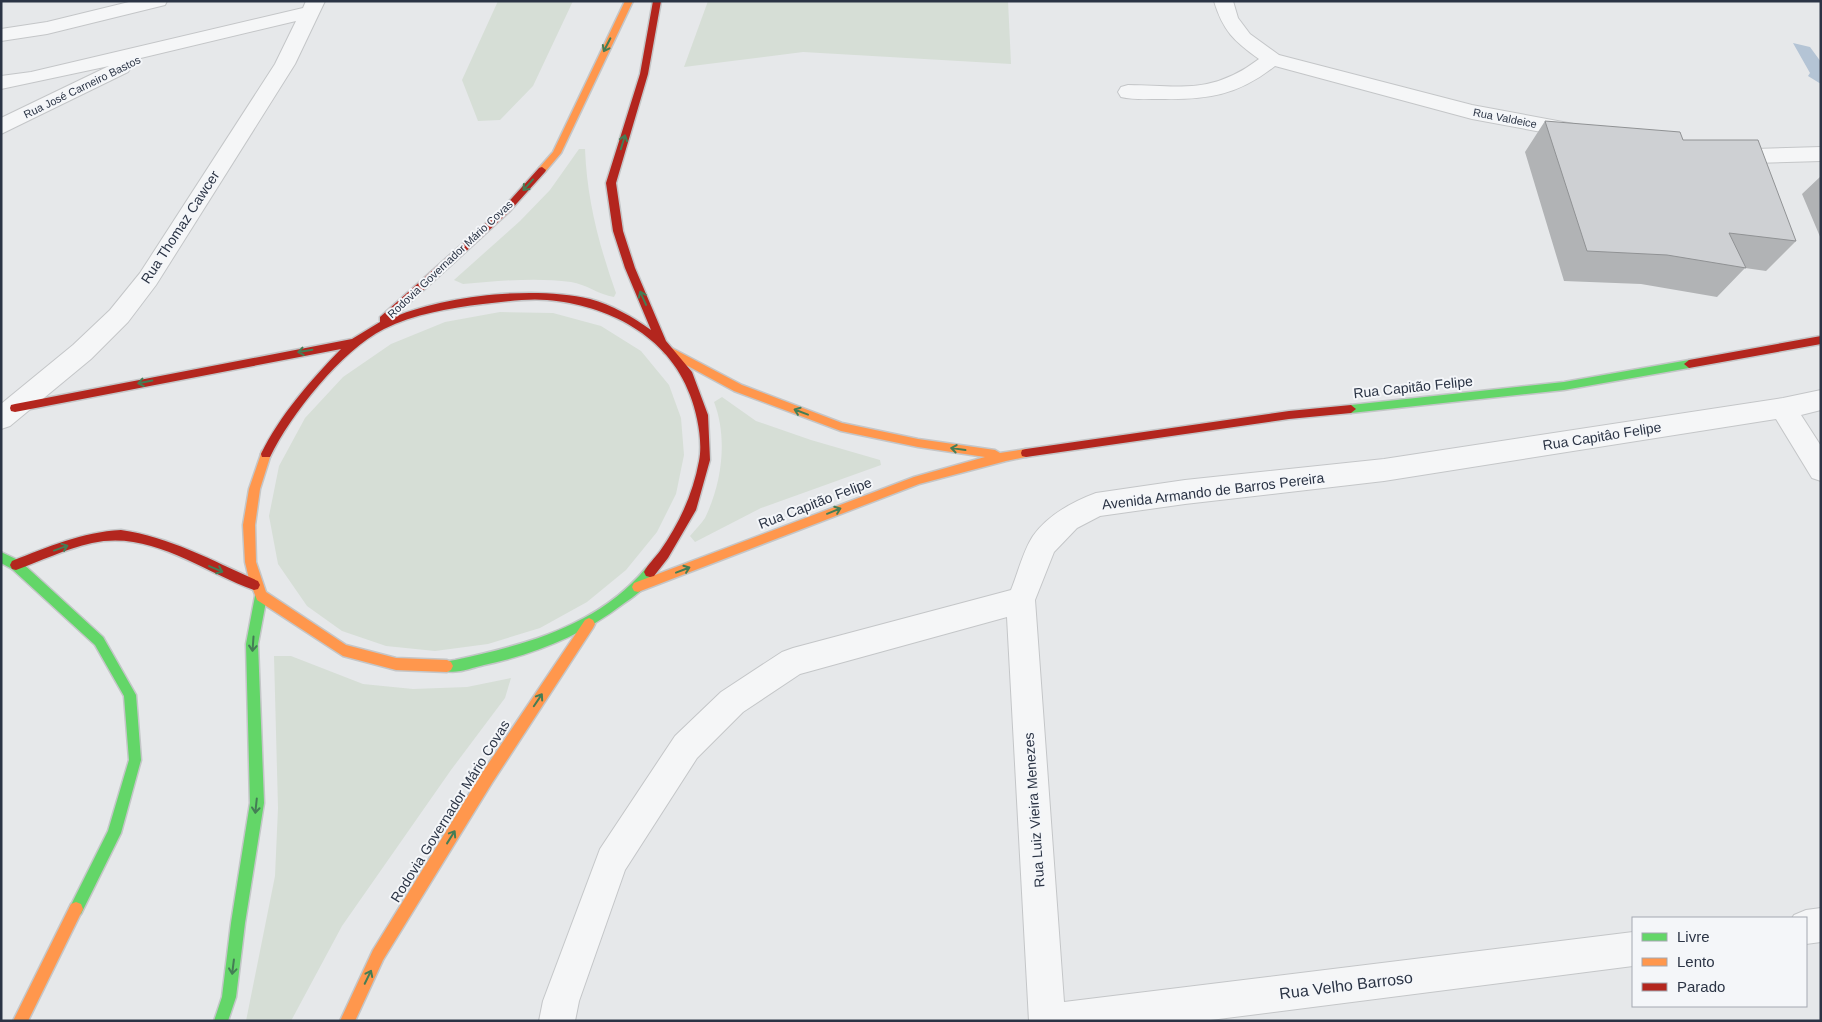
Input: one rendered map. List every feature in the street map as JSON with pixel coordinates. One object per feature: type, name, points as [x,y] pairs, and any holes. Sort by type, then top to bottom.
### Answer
[{"type":"main road","name":"Rodovia Governador Mário Covas","points":[[370,333],[506,210],[557,153],[629,1]]},
{"type":"main road","name":"Rodovia Governador Mário Covas","points":[[657,1],[644,74],[611,182],[618,231],[630,268],[665,346],[688,375],[703,415],[705,460],[692,507],[664,554],[638,588],[590,623],[551,642],[520,652],[455,666],[396,664],[343,650],[261,596],[254,586],[248,553],[253,504],[264,460],[287,418],[353,343],[370,333],[410,315],[450,306],[498,297],[546,296],[590,303],[629,319],[665,346]]},
{"type":"main road","name":"Rua Capitão Felipe","points":[[638,588],[901,486],[1006,456],[1289,415],[1564,386],[1821,340]]},
{"type":"main road","points":[[8,414],[353,343]]},
{"type":"main road","name":"Rua Capitão Felipe","points":[[665,346],[738,388],[841,427],[918,443],[1006,456]]},
{"type":"main road","points":[[16,565],[77,542],[113,535],[151,541],[254,586]]},
{"type":"main road","points":[[1,557],[16,565],[99,641],[130,695],[135,760],[114,833],[20,1021]]},
{"type":"main road","points":[[222,1021],[229,997],[238,923],[257,803],[252,644],[261,596]]},
{"type":"main road","name":"Rodovia Governador Mário Covas","points":[[347,1021],[378,955],[487,778],[590,623]]},
{"type":"street","points":[[1,35],[47,28],[158,1]]},
{"type":"street","name":"Rua Valdeice","points":[[1223,1],[1229,19],[1243,38],[1272,59],[1472,112],[1600,136]]},
{"type":"street","points":[[1,83],[164,47],[313,7]]},
{"type":"street","name":"Rua Thomaz Cawcer","points":[[8,414],[82,352],[119,316],[148,279],[285,64],[313,7]]},
{"type":"street","name":"Rua José Carneiro Bastos","points":[[1,127],[164,47]]},
{"type":"street","points":[[1128,92],[1208,91],[1225,88],[1242,80],[1272,59]]},
{"type":"street","points":[[1708,152],[1754,156],[1821,154]]},
{"type":"street","name":"Rua Capitâo Felipe","points":[[1384,470],[1783,408],[1821,400]]},
{"type":"street","points":[[1783,408],[1821,470]]},
{"type":"street","name":"Avenida Armando de Barros Pereira","points":[[1021,600],[1043,545],[1067,520],[1096,505],[1185,492],[1384,470]]},
{"type":"street","points":[[557,1021],[561,1001],[612,861],[686,747],[732,702],[793,662],[1021,600]]},
{"type":"street","name":"Rua Luiz Vieira Menezes","points":[[1021,600],[1047,1021]]},
{"type":"street","points":[[1807,927],[1821,925]]},
{"type":"street","name":"Rua Velho Barroso","points":[[1059,1021],[1632,949]]},
{"type":"shaded area","points":[[498,1],[573,1],[533,86],[500,120],[478,121],[462,80]]},
{"type":"shaded area","points":[[708,1],[1008,1],[1011,64],[803,52],[684,67]]},
{"type":"shaded area","points":[[579,149],[585,149],[591,204],[599,240],[616,293],[614,297],[571,282],[517,280],[463,284],[454,280],[520,221],[550,190]]},
{"type":"shaded area","points":[[500,312],[553,313],[601,326],[641,351],[669,385],[681,418],[684,455],[676,494],[657,532],[626,570],[587,602],[540,628],[488,644],[435,651],[386,646],[342,631],[307,606],[278,564],[269,516],[279,466],[305,418],[343,377],[391,344],[445,322]]},
{"type":"shaded area","points":[[722,397],[756,421],[811,440],[880,460],[881,465],[761,508],[695,542],[690,536],[705,518],[716,490],[719,475],[722,445],[721,430],[714,402]]},
{"type":"shaded area","points":[[274,656],[291,656],[363,684],[413,689],[467,687],[511,678],[505,698],[451,770],[342,926],[291,1021],[246,1021],[275,876],[278,808]]},
{"type":"water","points":[[1793,43],[1810,47],[1821,62],[1821,84],[1808,76],[1810,73]]},
{"type":"building","points":[[1545,121],[1680,132],[1683,140],[1758,140],[1796,241],[1729,233],[1746,268],[1667,255],[1587,251]]},
{"type":"traffic: fast","points":[[1351,409],[1564,386],[1689,364]]},
{"type":"traffic: fast","points":[[1,557],[16,565],[99,641],[130,695],[135,760],[114,833],[76,909]]},
{"type":"traffic: fast","points":[[447,666],[455,666],[518,651],[557,638],[594,618],[613,605],[642,582],[650,572]]},
{"type":"traffic: fast","points":[[221,1021],[229,997],[238,923],[257,803],[252,644],[261,596]]},
{"type":"traffic: slow","points":[[542,170],[557,153],[629,1]]},
{"type":"traffic: slow","points":[[668,350],[738,388],[841,427],[918,443],[995,454]]},
{"type":"traffic: slow","points":[[638,587],[918,480],[1006,456],[1026,453]]},
{"type":"traffic: slow","points":[[266,454],[255,489],[249,525],[250,562],[261,596],[343,650],[396,664],[447,666]]},
{"type":"traffic: slow","points":[[347,1021],[378,955],[487,778],[589,624]]},
{"type":"traffic: slow","points":[[20,1021],[76,909]]},
{"type":"traffic: jam","points":[[657,1],[644,74],[611,183],[618,231],[630,268],[662,343]]},
{"type":"traffic: jam","points":[[384,320],[506,210],[542,170]]},
{"type":"traffic: jam","points":[[546,296],[590,303],[629,319],[662,343],[688,375],[703,415],[705,460],[692,507],[664,554],[650,572]]},
{"type":"traffic: jam","points":[[266,454],[277,434],[304,397],[344,352],[362,337],[403,317],[427,310],[476,301],[546,296]]},
{"type":"traffic: jam","points":[[1689,364],[1821,340]]},
{"type":"traffic: jam","points":[[15,408],[353,343]]},
{"type":"traffic: jam","points":[[1026,453],[1289,415],[1351,409]]},
{"type":"traffic: jam","points":[[16,565],[81,541],[103,536],[121,535],[160,543],[200,559],[254,585]]}]
